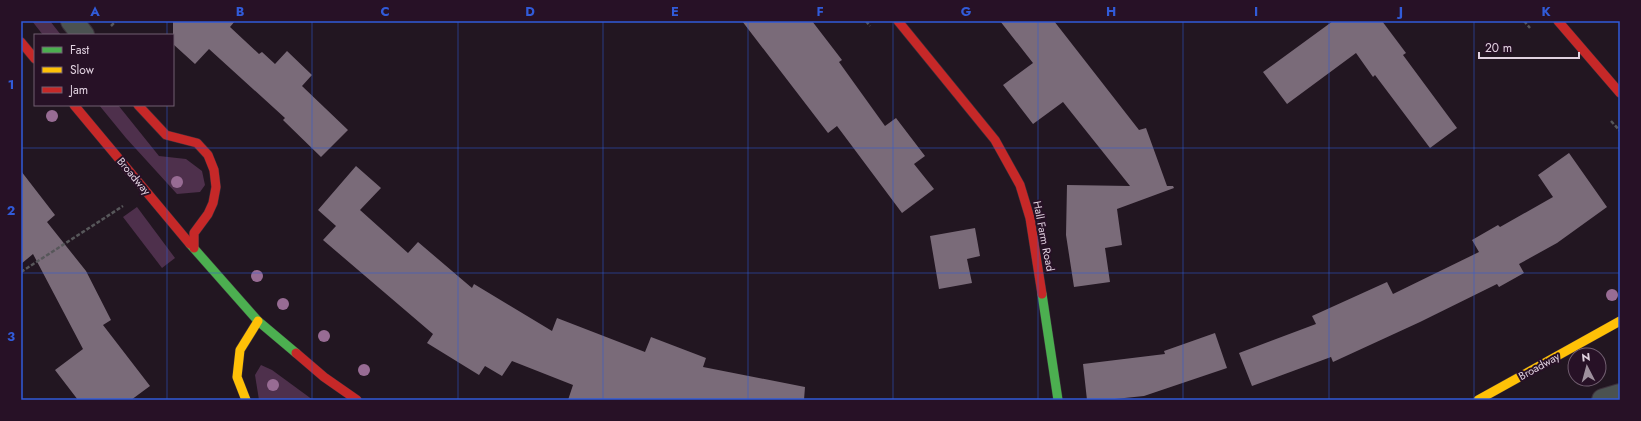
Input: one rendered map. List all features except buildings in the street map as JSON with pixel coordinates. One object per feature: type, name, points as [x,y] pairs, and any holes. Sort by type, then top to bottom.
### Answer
[{"type":"main road","name":"Hall Farm Road","points":[[898,21],[995,140],[1020,185],[1030,218],[1058,400]]},
{"type":"main road","points":[[1558,21],[1620,93]]},
{"type":"main road","points":[[21,42],[34,58]]},
{"type":"main road","name":"Broadway","points":[[75,106],[194,248],[258,321],[324,377],[357,400]]},
{"type":"main road","points":[[139,106],[166,135],[197,143],[208,156],[214,170],[216,187],[214,203],[194,234],[194,248]]},
{"type":"main road","points":[[246,400],[237,377],[240,350],[258,321]]},
{"type":"main road","name":"Broadway","points":[[1478,400],[1620,321]]},
{"type":"street","points":[[72,21],[82,34]]},
{"type":"street","points":[[1603,400],[1620,395]]},
{"type":"path","points":[[866,21],[871,27]]},
{"type":"path","points":[[21,272],[147,191]]},
{"type":"shaded area","points":[[32,21],[50,21],[60,34],[42,34]]},
{"type":"shaded area","points":[[100,106],[119,106],[159,156],[186,159],[202,171],[205,185],[200,192],[177,194],[126,138]]},
{"type":"shaded area","points":[[137,207],[175,258],[162,268],[123,217]]},
{"type":"shaded area","points":[[261,365],[272,370],[313,400],[259,400],[255,375]]},
{"type":"traffic: fast","points":[[190,244],[258,321],[296,353]]},
{"type":"traffic: fast","points":[[1042,294],[1058,400]]},
{"type":"traffic: slow","points":[[246,400],[237,377],[240,350],[258,321]]},
{"type":"traffic: slow","points":[[1478,400],[1620,321]]},
{"type":"traffic: jam","points":[[898,21],[995,140],[1020,185],[1030,218],[1042,294]]},
{"type":"traffic: jam","points":[[1558,21],[1620,93]]},
{"type":"traffic: jam","points":[[21,42],[34,58]]},
{"type":"traffic: jam","points":[[75,106],[190,244]]},
{"type":"traffic: jam","points":[[139,106],[166,135],[197,143],[208,155],[214,170],[216,187],[213,203],[208,214],[194,233],[194,248]]},
{"type":"traffic: jam","points":[[296,353],[324,377],[357,400]]}]
